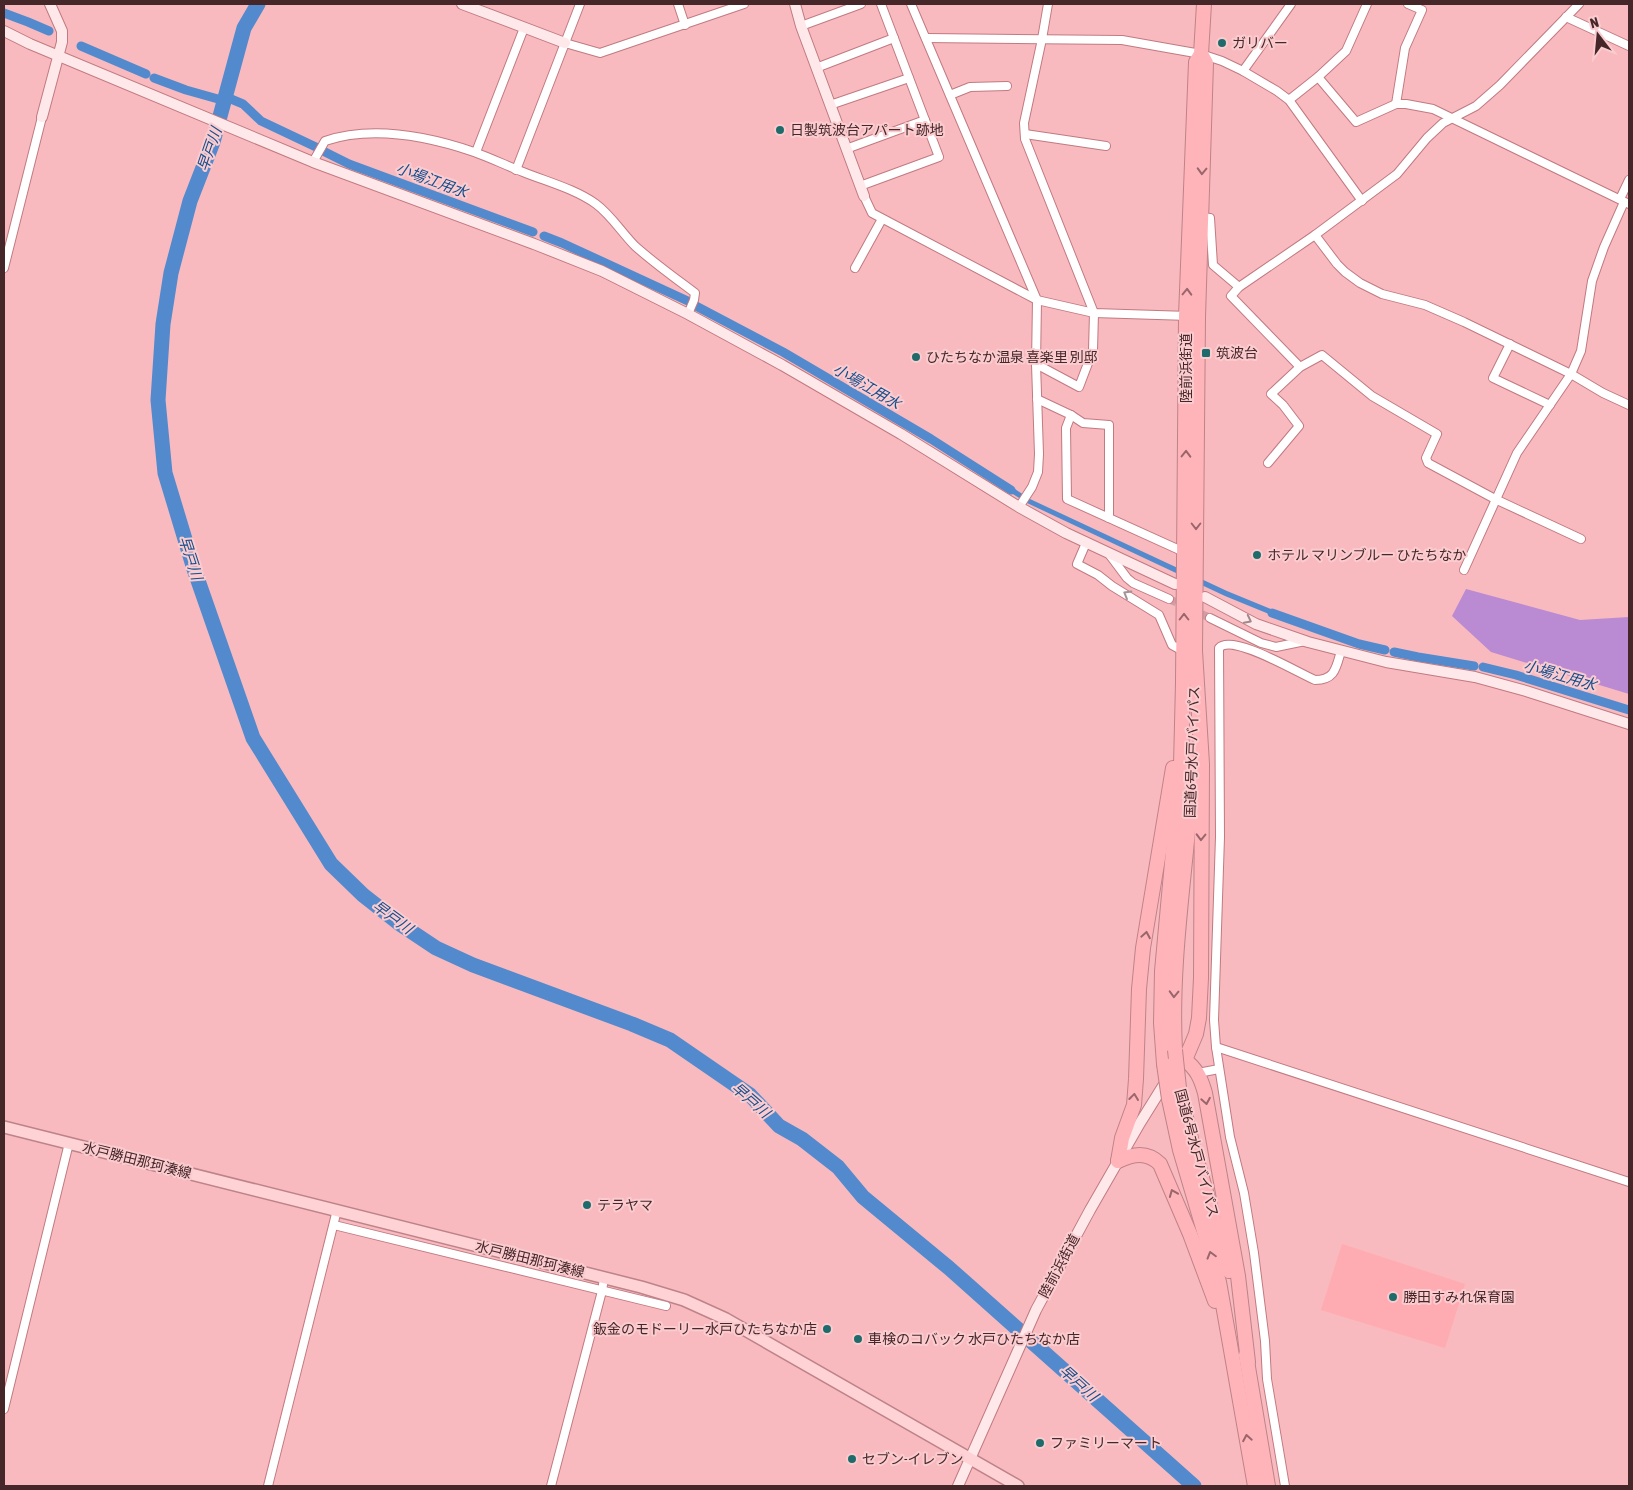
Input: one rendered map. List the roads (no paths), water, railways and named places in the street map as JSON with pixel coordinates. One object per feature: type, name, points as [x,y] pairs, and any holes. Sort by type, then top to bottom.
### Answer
[{"type":"highway","name":"陸前浜街道","points":[[1183,683],[1184,552],[1192,316],[1196,62],[1201,54],[1204,4]]},
{"type":"highway","name":"陸前浜街道","points":[[1195,666],[1192,316],[1200,217],[1206,63],[1201,54]]},
{"type":"highway","points":[[1195,666],[1202,764],[1201,978],[1199,1018],[1196,1034],[1180,1055],[1194,1066],[1205,1094],[1238,1276],[1248,1362]]},
{"type":"highway","name":"国道6号水戸バイパス","points":[[1195,666],[1194,761],[1174,992],[1174,1022],[1180,1055],[1179,1088],[1192,1147],[1230,1276],[1248,1362],[1268,1486]]},
{"type":"highway","points":[[1118,1161],[1122,1138],[1134,1105],[1138,989],[1173,767],[1183,683]]},
{"type":"highway","name":"国道6号水戸バイパス","points":[[1183,683],[1181,766],[1161,992],[1164,1064],[1168,1099],[1180,1150],[1219,1282],[1255,1486]]},
{"type":"highway","points":[[1118,1161],[1128,1156],[1147,1155],[1160,1164],[1210,1287],[1232,1354]]},
{"type":"main road","name":"水戸勝田那珂湊線","points":[[4,1127],[337,1210],[684,1300],[718,1315],[1018,1486]]},
{"type":"street","points":[[4,268],[62,42],[62,31],[50,4]]},
{"type":"street","points":[[462,4],[565,43],[600,53],[744,4]]},
{"type":"street","points":[[516,170],[580,4]]},
{"type":"street","points":[[678,4],[685,25]]},
{"type":"street","points":[[795,4],[816,68],[872,213],[1037,300],[1094,313],[1192,316]]},
{"type":"street","points":[[801,26],[860,4]]},
{"type":"street","points":[[862,191],[939,157],[881,4]]},
{"type":"street","points":[[911,4],[1037,300],[1038,472],[1032,487],[1019,507]]},
{"type":"street","points":[[1036,364],[1079,387],[1093,350],[1094,313],[1025,139],[1024,122],[1048,4]]},
{"type":"street","points":[[1243,71],[1291,4]]},
{"type":"street","points":[[1289,100],[1346,51],[1367,4]]},
{"type":"street","points":[[1396,104],[1405,48],[1422,10],[1408,4]]},
{"type":"street","points":[[1300,368],[1231,296],[1239,287],[1315,235],[1397,174],[1427,138],[1443,123],[1476,106],[1500,85],[1579,4]]},
{"type":"street","points":[[1566,17],[1629,46]]},
{"type":"street","points":[[476,152],[524,28]]},
{"type":"street","points":[[4,31],[58,56],[313,162],[602,271],[688,314],[782,365],[893,429],[1019,507],[1108,553],[1175,584]]},
{"type":"street","points":[[816,68],[894,38]]},
{"type":"street","points":[[926,38],[1122,40],[1201,54],[1222,61],[1243,71],[1289,100],[1362,201]]},
{"type":"street","points":[[1318,77],[1356,122],[1396,104],[1433,109],[1624,202]]},
{"type":"street","points":[[830,105],[909,78]]},
{"type":"street","points":[[950,95],[970,87],[1007,86]]},
{"type":"street","points":[[846,149],[925,120]]},
{"type":"street","points":[[313,162],[325,141],[336,137],[380,133],[404,135],[476,152],[516,170],[578,193],[597,205],[635,245],[661,268],[695,293],[688,314]]},
{"type":"street","points":[[1025,134],[1106,146]]},
{"type":"street","points":[[1464,570],[1517,453],[1571,374],[1581,351],[1592,281],[1604,247],[1624,202],[1629,180]]},
{"type":"street","points":[[1200,217],[1210,218],[1213,265],[1239,287]]},
{"type":"street","points":[[855,268],[882,219]]},
{"type":"street","points":[[1315,235],[1337,264],[1360,283],[1382,294],[1425,305],[1464,322],[1571,374],[1629,405]]},
{"type":"street","points":[[1510,344],[1493,378],[1550,405]]},
{"type":"street","points":[[1268,463],[1299,426],[1283,405],[1271,394],[1300,368],[1322,355],[1372,396],[1436,434],[1426,458],[1428,464],[1495,499],[1581,540]]},
{"type":"street","points":[[1037,399],[1071,415],[1083,423],[1109,425],[1109,518]]},
{"type":"street","points":[[1071,415],[1066,428],[1067,499],[1184,552]]},
{"type":"street","points":[[1086,542],[1077,564],[1098,575],[1112,586],[1159,615],[1172,645],[1183,651]]},
{"type":"street","points":[[1108,553],[1133,583],[1170,599]]},
{"type":"street","points":[[1205,597],[1256,624],[1305,642],[1386,662],[1484,680],[1526,691],[1629,724]]},
{"type":"street","points":[[1210,618],[1260,643],[1276,647],[1305,642]]},
{"type":"street","points":[[1285,1486],[1267,1379],[1265,1341],[1254,1253],[1244,1193],[1230,1137],[1216,1047],[1214,1020],[1220,837],[1219,648],[1222,645],[1228,644],[1259,652],[1315,680],[1323,680],[1331,676],[1341,651]]},
{"type":"street","points":[[1199,1018],[1214,1020]]},
{"type":"street","points":[[1216,1047],[1629,1182]]},
{"type":"street","name":"陸前浜街道","points":[[958,1486],[1034,1314],[1062,1260],[1180,1055]]},
{"type":"street","points":[[1198,1073],[1220,1068]]},
{"type":"street","points":[[4,1409],[69,1143]]},
{"type":"street","points":[[268,1486],[337,1210]]},
{"type":"street","points":[[334,1225],[666,1306]]},
{"type":"street","points":[[551,1486],[604,1278]]},
{"type":"water","points":[[1003,481],[1030,499],[1227,591],[1283,614],[1281,619],[1225,596],[1027,503],[1000,486]]},
{"type":"waterway","name":"早戸川","points":[[258,4],[244,28],[213,142],[190,201],[171,273],[163,324],[158,400],[165,473],[194,569],[253,738],[331,864],[363,895],[400,924],[436,948],[473,965],[670,1040],[750,1095],[779,1126],[802,1139],[838,1167],[863,1197],[949,1268],[1194,1486]]},
{"type":"waterway","name":"小場江用水","points":[[4,13],[49,31]]},
{"type":"waterway","name":"小場江用水","points":[[81,46],[146,74]]},
{"type":"waterway","name":"小場江用水","points":[[154,78],[186,90],[218,99],[231,99],[243,104],[261,121],[318,148]]},
{"type":"waterway","name":"小場江用水","points":[[323,151],[349,164],[533,232]]},
{"type":"waterway","name":"小場江用水","points":[[544,236],[690,302]]},
{"type":"waterway","name":"小場江用水","points":[[696,306],[783,352],[931,439],[1011,490]]},
{"type":"waterway","name":"小場江用水","points":[[1272,613],[1359,644],[1385,650]]},
{"type":"waterway","name":"小場江用水","points":[[1394,652],[1474,666]]},
{"type":"waterway","name":"小場江用水","points":[[1483,667],[1516,675],[1629,710]]},
{"type":"tunnel","points":[[1169,599],[1210,618]]},
{"type":"place","name":"ガリバー","points":[[1222,43]]},
{"type":"place","name":"日製筑波台アパート跡地","points":[[780,130]]},
{"type":"place","name":"筑波台","points":[[1206,353]]},
{"type":"place","name":"ひたちなか温泉 喜楽里 別邸","points":[[916,357]]},
{"type":"place","name":"ホテル マリンブルー ひたちなか","points":[[1257,555]]},
{"type":"place","name":"テラヤマ","points":[[587,1205]]},
{"type":"place","name":"勝田すみれ保育園","points":[[1393,1297]]},
{"type":"place","name":"鈑金のモドーリー水戸ひたちなか店","points":[[827,1329]]},
{"type":"place","name":"車検のコバック 水戸ひたちなか店","points":[[858,1339]]},
{"type":"place","name":"ファミリーマート","points":[[1040,1443]]},
{"type":"place","name":"セブン-イレブン","points":[[852,1459]]}]
